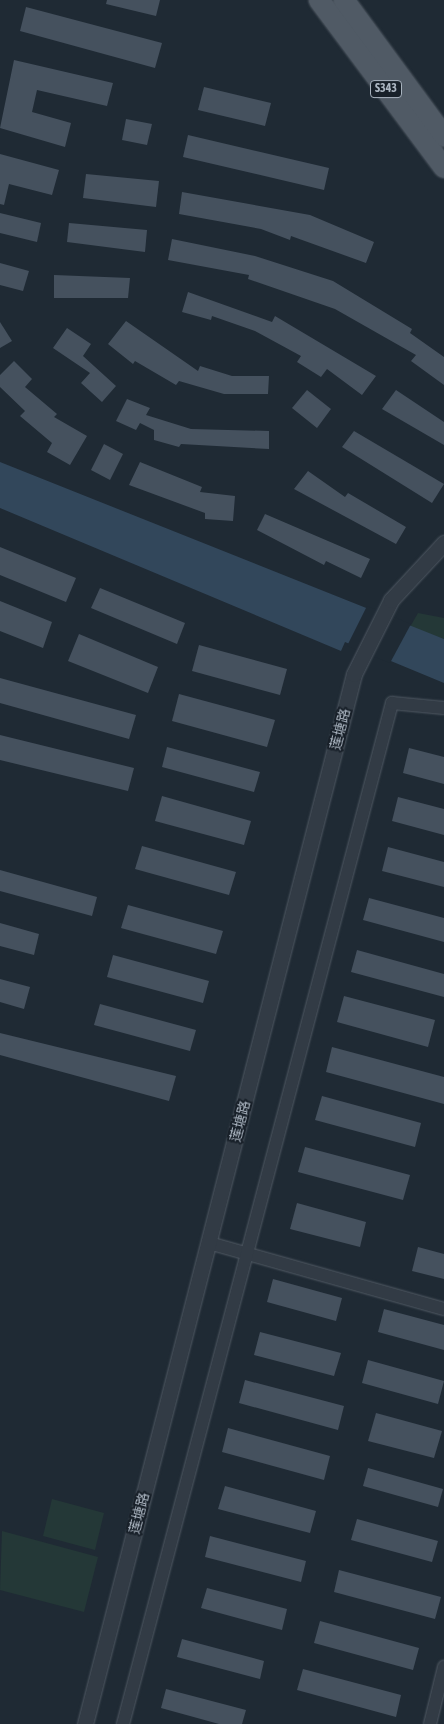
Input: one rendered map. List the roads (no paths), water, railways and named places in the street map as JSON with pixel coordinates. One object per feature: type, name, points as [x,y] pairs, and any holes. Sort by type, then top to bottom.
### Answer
[{"type":"main road","name":"S343","points":[[319,0],[444,168]]},
{"type":"main road","name":"S343","points":[[344,0],[444,136]]},
{"type":"street","name":"莲塘路","points":[[85,1724],[354,674],[391,600],[444,543]]},
{"type":"street","points":[[123,1724],[244,1253],[392,702],[444,708]]},
{"type":"street","points":[[208,1243],[444,1309]]},
{"type":"street","points":[[430,1724],[444,1668]]},
{"type":"water","points":[[0,462],[444,639],[444,683],[345,642],[341,651],[0,508]]}]
